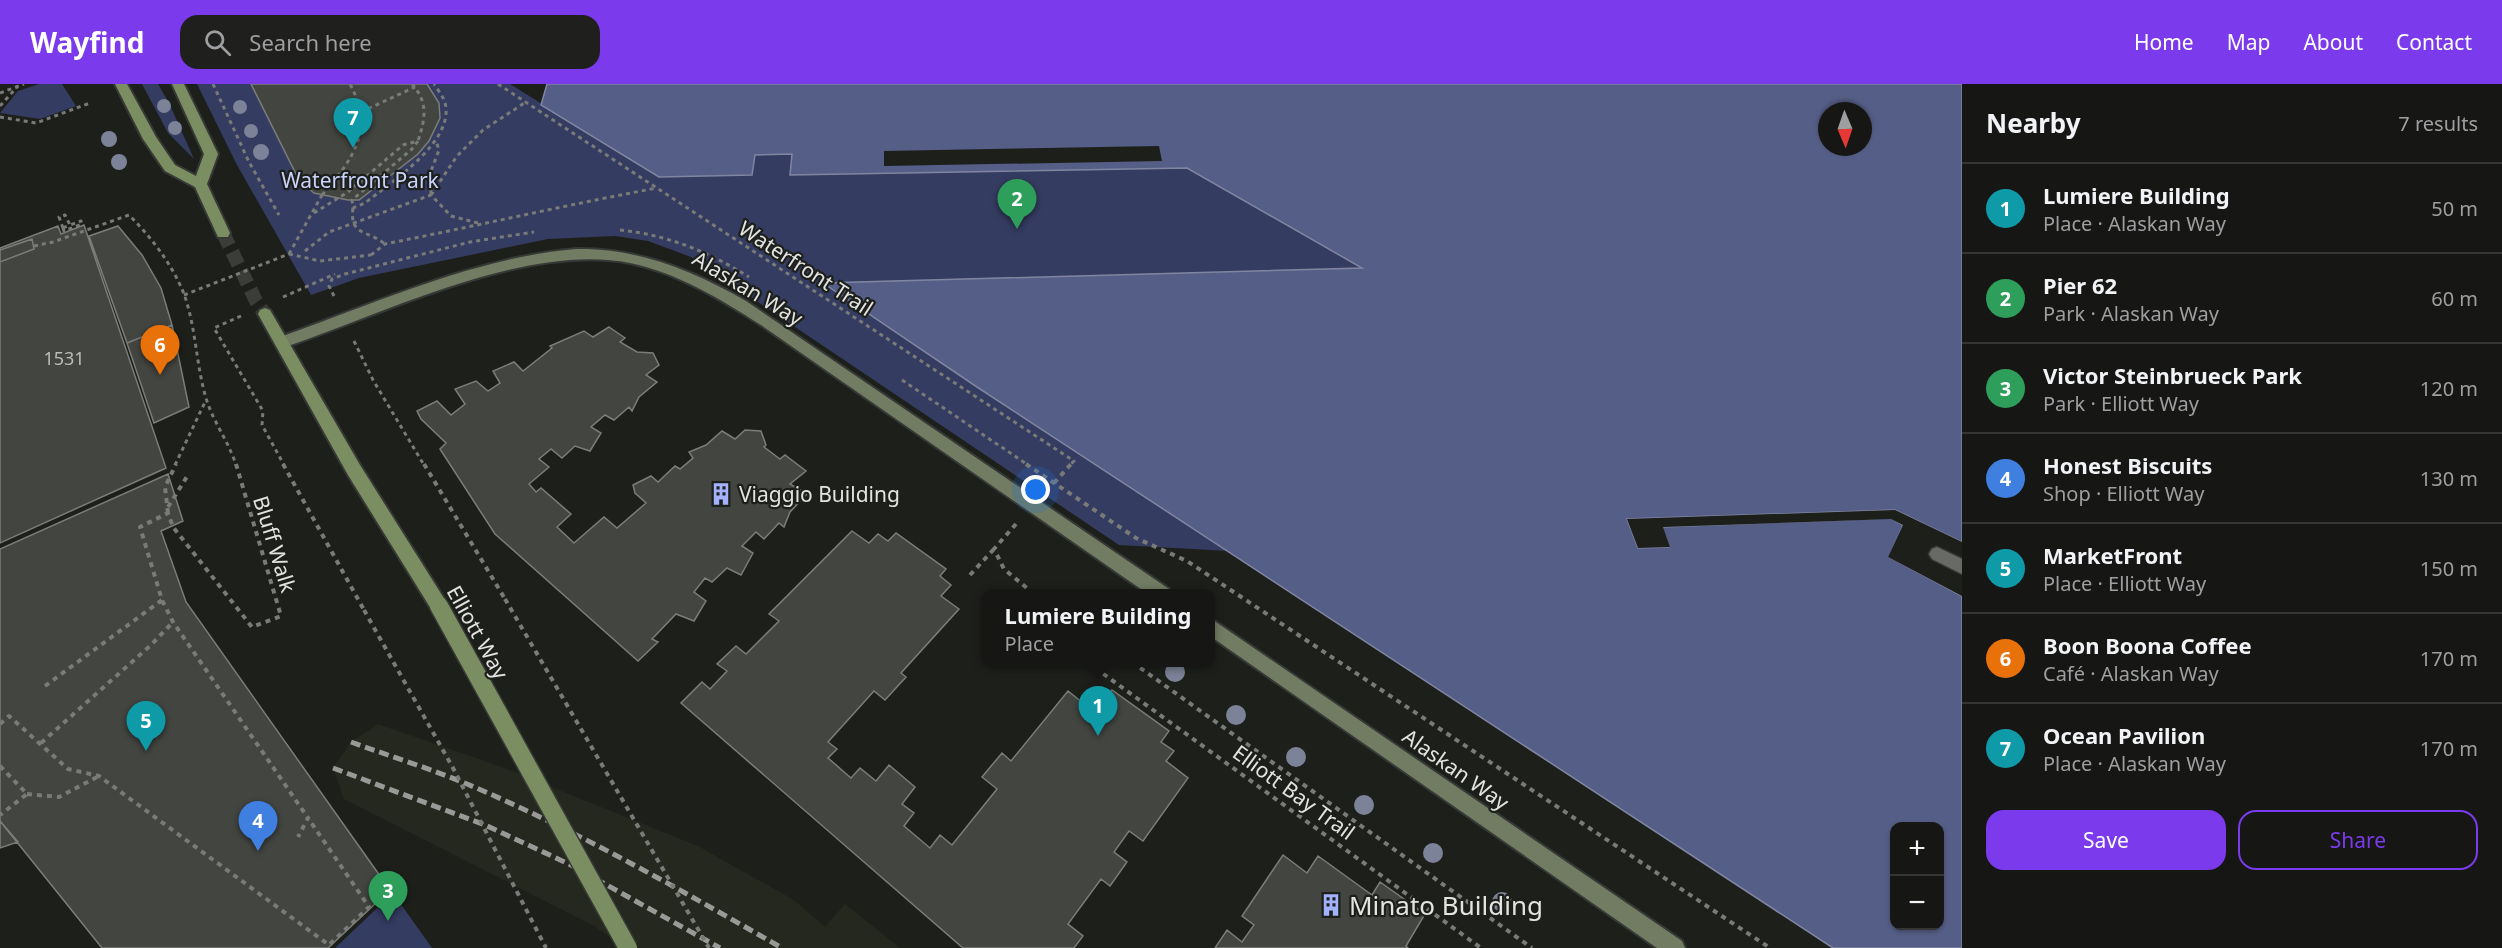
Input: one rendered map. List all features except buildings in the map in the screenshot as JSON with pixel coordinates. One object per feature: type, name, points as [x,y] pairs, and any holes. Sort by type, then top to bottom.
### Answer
[{"type":"main road","points":[[121,84],[150,139],[170,168],[200,184],[223,233]]},
{"type":"main road","points":[[178,84],[211,154],[200,184]]},
{"type":"main road","name":"Alaskan Way","points":[[282,342],[471,275],[525,261],[566,255],[597,254],[650,262],[703,283],[776,328],[1156,589]]},
{"type":"main road","points":[[265,314],[282,342]]},
{"type":"main road","name":"Elliott Way","points":[[282,342],[354,470],[439,606],[628,948]]},
{"type":"main road","name":"Alaskan Way","points":[[1215,629],[1676,948]]},
{"type":"lane","points":[[1937,554],[1962,567]]},
{"type":"path","points":[[7,84],[7,90]]},
{"type":"path","points":[[0,93],[24,84]]},
{"type":"path","points":[[213,84],[249,162],[279,215]]},
{"type":"path","points":[[184,295],[289,254],[300,232],[314,213],[322,195],[342,174],[357,147],[364,127],[362,112],[351,85],[357,84]]},
{"type":"path","points":[[353,208],[365,203],[436,141],[446,122],[447,107],[442,92],[434,84]]},
{"type":"path","name":"Waterfront Trail","points":[[498,84],[1074,461],[1055,482]]},
{"type":"path","points":[[0,106],[18,86]]},
{"type":"path","points":[[362,112],[414,86],[427,112],[418,141],[412,149],[352,200],[351,218],[354,227],[361,233],[378,236],[385,244]]},
{"type":"path","points":[[305,251],[329,232],[431,195],[457,156],[483,130],[526,102]]},
{"type":"path","points":[[0,117],[36,123],[90,103]]},
{"type":"path","points":[[314,213],[376,170],[403,145],[418,141]]},
{"type":"path","points":[[436,141],[439,150],[431,171],[431,195],[451,216],[483,225]]},
{"type":"path","points":[[289,254],[306,261],[327,262],[371,255],[385,244],[483,225],[547,208],[658,188]]},
{"type":"path","points":[[66,238],[58,217],[65,214],[70,226]]},
{"type":"path","points":[[34,246],[66,238],[129,215],[153,242],[168,264],[184,295],[206,400],[165,487],[168,510]]},
{"type":"path","points":[[81,220],[82,224],[63,230],[81,220]]},
{"type":"path","points":[[316,283],[335,274]]},
{"type":"path","points":[[329,286],[332,279],[345,274]]},
{"type":"path","points":[[214,328],[263,411],[262,425],[453,768],[546,948]]},
{"type":"path","points":[[373,380],[505,599],[709,948]]},
{"type":"path","name":"Bluff Walk","points":[[168,510],[172,526],[252,627],[284,615],[232,451],[206,400]]},
{"type":"path","points":[[0,724],[9,716],[68,769],[99,776],[329,945],[369,907],[173,622],[162,600],[140,527],[168,510],[188,475]]},
{"type":"path","points":[[1055,482],[1136,538],[1187,561],[1770,948]]},
{"type":"path","points":[[970,575],[1020,519]]},
{"type":"path","points":[[994,549],[995,557],[1003,568],[1028,589]]},
{"type":"path","points":[[45,686],[162,600]]},
{"type":"path","points":[[40,743],[151,645],[173,622]]},
{"type":"path","name":"Elliott Bay Trail","points":[[1093,667],[1481,948]]},
{"type":"path","points":[[1138,667],[1532,948]]},
{"type":"path","points":[[0,766],[27,794],[59,797],[99,776]]},
{"type":"path","points":[[0,816],[27,794]]},
{"type":"path","points":[[298,837],[308,818]]},
{"type":"shaded area","points":[[547,84],[1962,84],[1962,542],[1895,510],[1627,519],[1638,548],[1669,547],[1662,527],[1891,518],[1903,525],[1889,557],[1962,596],[1962,948],[1833,948],[977,387],[823,283],[1362,268],[1187,168],[790,175],[792,154],[755,155],[752,175],[659,177],[541,105]]},
{"type":"shaded area","points":[[378,724],[502,767],[698,846],[794,900],[825,927],[845,904],[900,948],[626,948],[594,926],[344,799],[333,768],[351,742]]},
{"type":"green space","points":[[39,84],[62,84],[76,106],[40,119],[0,113],[18,91]]},
{"type":"green space","points":[[142,84],[158,84],[194,159],[168,133]]},
{"type":"green space","name":"Waterfront Park","points":[[197,84],[510,84],[659,177],[751,175],[754,155],[792,154],[790,175],[1187,168],[1364,268],[824,283],[977,387],[1229,551],[1119,545],[691,257],[648,241],[615,236],[548,239],[359,278],[311,295],[237,165]]},
{"type":"green space","points":[[393,893],[432,948],[335,948]]},
{"type":"pier","points":[[1159,146],[1162,161],[884,166],[884,151]]},
{"type":"pier","points":[[1895,510],[1962,542],[1962,545],[1894,513],[1631,522],[1640,545],[1665,544],[1659,527],[1662,524],[1892,516],[1906,525],[1892,556],[1962,592],[1962,596],[1888,557],[1903,525],[1891,519],[1663,527],[1670,547],[1638,548],[1627,519]]},
{"type":"tunnel","points":[[223,233],[256,301],[265,314]]},
{"type":"railway","points":[[351,742],[453,778],[548,821],[666,882],[782,948]]},
{"type":"railway","points":[[333,768],[485,825],[569,864],[720,948]]},
{"type":"place","name":"Ocean Pavilion","points":[[353,148]]},
{"type":"place","name":"Pier 62","points":[[1017,229]]},
{"type":"place","name":"Boon Boona Coffee","points":[[160,375]]},
{"type":"place","name":"Viaggio Building","points":[[721,494]]},
{"type":"place","name":"Lumiere Building","points":[[1098,736]]},
{"type":"place","name":"MarketFront","points":[[146,751]]},
{"type":"place","name":"Honest Biscuits","points":[[258,851]]},
{"type":"place","name":"Minato Building","points":[[1331,905]]},
{"type":"place","name":"Victor Steinbrueck Park","points":[[388,921]]}]
